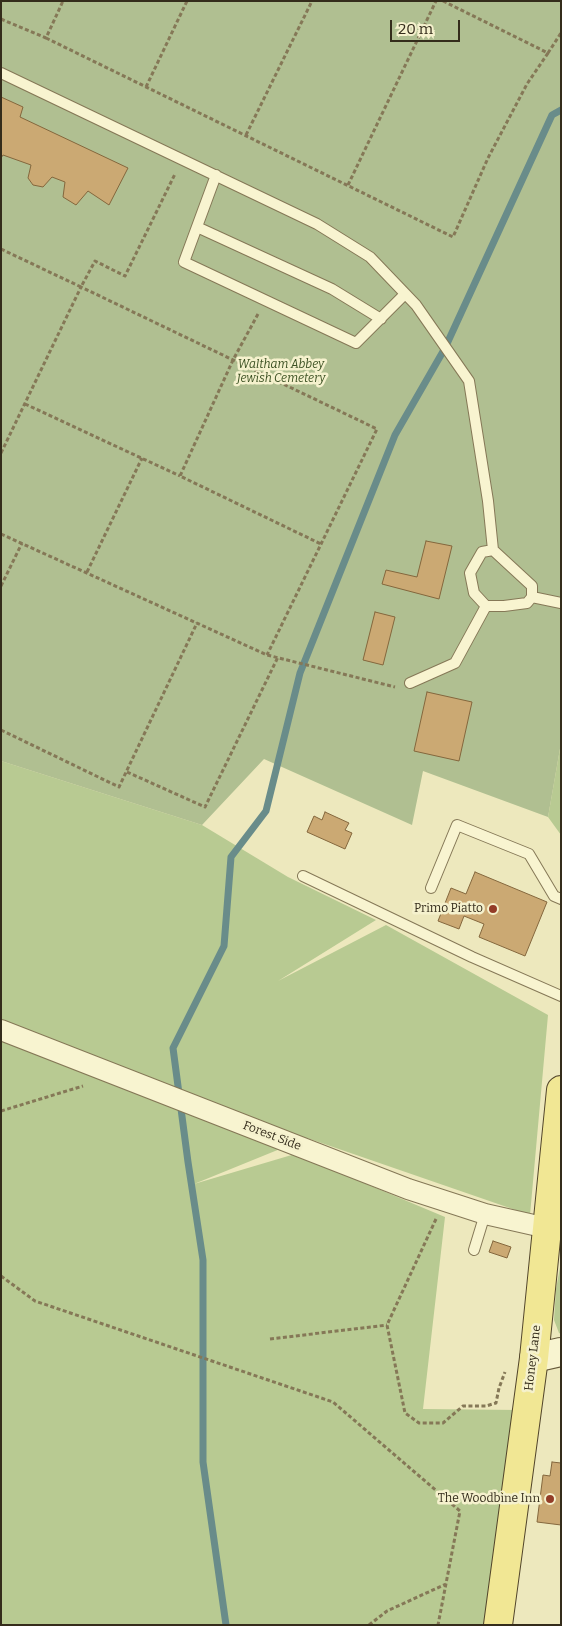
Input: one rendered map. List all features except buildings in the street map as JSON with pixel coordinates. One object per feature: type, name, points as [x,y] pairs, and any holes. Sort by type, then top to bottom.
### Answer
[{"type":"main road","name":"Honey Lane","points":[[498,1625],[543,1352],[554,1230],[561,1090]]},
{"type":"street","name":"Forest Side","points":[[1,1030],[408,1189],[485,1214],[554,1230]]},
{"type":"lane","points":[[1,73],[317,224],[370,257],[416,305],[469,381],[488,501],[493,550],[532,586],[532,597],[527,603],[486,606],[474,593],[470,572],[482,552],[493,550]]},
{"type":"lane","points":[[216,175],[184,262],[356,343],[405,294]]},
{"type":"lane","points":[[197,226],[332,289],[381,319]]},
{"type":"lane","points":[[532,597],[561,603]]},
{"type":"lane","points":[[410,683],[454,663],[486,606]]},
{"type":"lane","points":[[432,888],[457,826],[529,854],[554,896],[561,899]]},
{"type":"lane","points":[[303,876],[472,957],[561,996]]},
{"type":"lane","points":[[474,1250],[485,1214]]},
{"type":"path","points":[[46,38],[63,1]]},
{"type":"path","points":[[146,87],[187,1]]},
{"type":"path","points":[[246,136],[312,1]]},
{"type":"path","points":[[348,185],[436,1]]},
{"type":"path","points":[[443,1],[548,53]]},
{"type":"path","points":[[1,18],[46,38],[454,237],[488,158],[527,84],[561,33]]},
{"type":"path","points":[[1,453],[95,261],[125,276],[182,159]]},
{"type":"path","points":[[1,249],[377,429],[267,654]]},
{"type":"path","points":[[180,476],[233,360],[265,300]]},
{"type":"path","points":[[25,404],[321,544]]},
{"type":"path","points":[[86,572],[142,458]]},
{"type":"path","points":[[1,534],[267,654],[394,687],[410,683]]},
{"type":"path","points":[[1,586],[22,543]]},
{"type":"path","points":[[1,730],[119,787],[197,623]]},
{"type":"path","points":[[127,772],[205,808],[278,657]]},
{"type":"path","points":[[1,1111],[118,1076]]},
{"type":"path","points":[[444,1201],[388,1325],[406,1413],[419,1423],[442,1423],[463,1406],[486,1406],[496,1403],[506,1368],[543,1352]]},
{"type":"path","points":[[1,1276],[35,1301],[333,1402],[460,1512],[438,1625]]},
{"type":"path","points":[[270,1339],[388,1325]]},
{"type":"path","points":[[369,1625],[387,1610],[446,1584]]},
{"type":"green space","name":"Waltham Abbey Jewish Cemetery","points":[[1,1],[561,1],[561,743],[548,817],[423,771],[412,825],[264,759],[202,825],[1,761]]},
{"type":"green space","points":[[561,743],[561,835],[548,817]]},
{"type":"green space","points":[[1,761],[202,825],[288,877],[376,920],[278,981],[386,925],[548,1015],[530,1215],[307,1138],[194,1184],[295,1154],[445,1217],[423,1409],[519,1410],[486,1625],[1,1625]]},
{"type":"green space","points":[[561,1262],[561,1334],[554,1320],[556,1289]]},
{"type":"waterway","points":[[226,1625],[203,1462],[203,1260],[173,1048],[224,946],[231,857],[266,811],[300,673],[395,435],[445,348],[552,115],[561,110]]},
{"type":"place","name":"Primo Piatto","points":[[493,909]]},
{"type":"place","name":"The Woodbine Inn","points":[[550,1499]]}]
